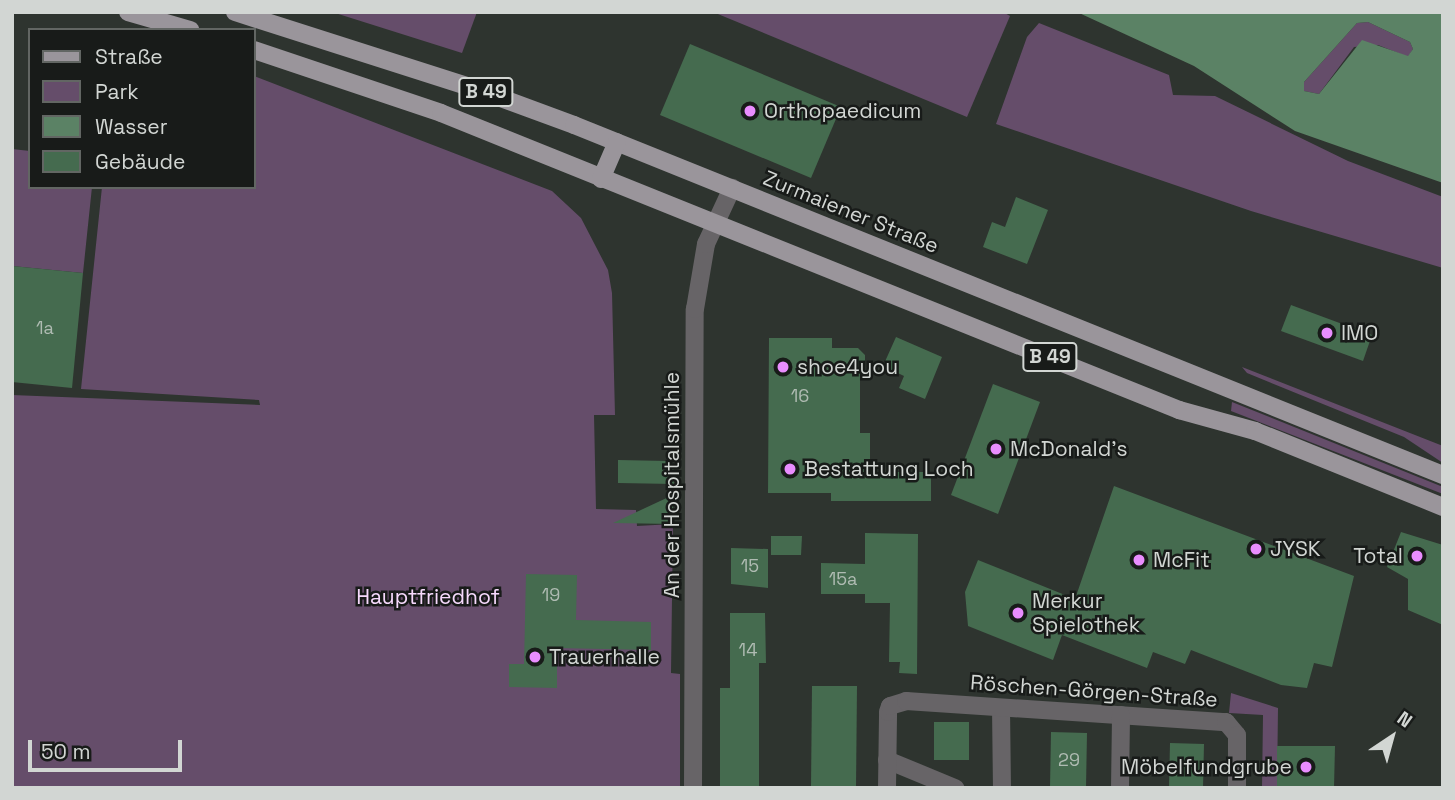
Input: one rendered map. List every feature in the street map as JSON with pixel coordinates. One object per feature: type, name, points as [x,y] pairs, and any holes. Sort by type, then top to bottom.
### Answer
[{"type":"main road","points":[[128,12],[183,28]]},
{"type":"main road","name":"Zurmaiener Straße","points":[[235,12],[479,90],[617,142],[1443,475]]},
{"type":"main road","name":"B 49","points":[[256,51],[441,113],[1179,410],[1255,431],[1443,507]]},
{"type":"main road","points":[[601,179],[617,142]]},
{"type":"street","name":"An der Hospitalsmühle","points":[[693,788],[695,309],[706,244],[732,188]]},
{"type":"street","name":"Röschen-Görgen-Straße","points":[[887,760],[890,706],[906,701],[1226,722],[1237,735],[1237,788]]},
{"type":"street","points":[[1001,708],[1002,788]]},
{"type":"street","points":[[1120,788],[1121,715]]},
{"type":"street","points":[[887,788],[887,760],[955,788]]},
{"type":"green space","points":[[332,12],[477,12],[462,53]]},
{"type":"green space","points":[[713,12],[1003,12],[1010,16],[967,117]]},
{"type":"green space","points":[[1368,22],[1410,42],[1413,49],[1408,57],[1378,45],[1354,47],[1319,94],[1304,91],[1304,82],[1357,23]]},
{"type":"green space","points":[[1039,23],[1169,75],[1173,95],[1215,96],[1348,161],[1443,197],[1443,268],[1251,211],[996,124],[1027,37]]},
{"type":"green space","name":"Hauptfriedhof","points":[[256,77],[552,191],[581,218],[608,270],[612,293],[615,415],[594,415],[596,509],[636,510],[637,526],[673,524],[671,673],[680,674],[680,788],[12,788],[12,395],[260,405],[259,400],[81,389],[102,189],[256,189]]},
{"type":"green space","points":[[12,149],[28,151],[28,189],[92,189],[83,273],[12,266]]},
{"type":"green space","points":[[1242,367],[1443,446],[1443,463],[1404,437],[1247,373]]},
{"type":"green space","points":[[1232,402],[1443,487],[1443,494],[1231,411]]},
{"type":"green space","points":[[1231,693],[1278,708],[1277,788],[1262,788],[1263,715],[1229,713]]},
{"type":"water","points":[[1077,12],[1443,12],[1443,183],[1295,131],[1194,66]],"holes":[[[1368,22],[1410,42],[1413,49],[1408,56],[1362,40],[1319,94],[1304,91],[1304,82],[1357,23]]]},
{"type":"building","name":"Orthopaedicum","points":[[690,44],[841,107],[811,178],[660,115]]},
{"type":"building","points":[[1016,197],[1048,210],[1027,264],[983,247],[992,222],[1005,227]]},
{"type":"building","points":[[12,266],[83,273],[72,388],[12,382]]},
{"type":"building","name":"IMO","points":[[1291,305],[1372,335],[1363,361],[1281,331]]},
{"type":"building","points":[[896,337],[942,357],[925,399],[899,388],[904,376],[883,366]]},
{"type":"building","points":[[769,338],[832,338],[832,348],[858,348],[865,355],[865,369],[860,368],[860,433],[870,433],[870,472],[931,472],[931,501],[831,501],[831,493],[768,493]]},
{"type":"building","name":"McDonald's","points":[[993,384],[1040,402],[998,514],[951,495]]},
{"type":"building","points":[[618,460],[668,461],[668,468],[674,468],[674,484],[618,483]]},
{"type":"building","points":[[1114,486],[1354,576],[1332,667],[1314,663],[1307,688],[1281,685],[1191,650],[1185,664],[1153,652],[1147,668],[1062,635],[1053,660],[968,626],[965,592],[978,560],[1075,599]]},
{"type":"building","points":[[673,495],[673,524],[613,523]]},
{"type":"building","name":"Total","points":[[1401,532],[1443,545],[1443,625],[1408,610],[1408,579],[1387,567]]},
{"type":"building","points":[[865,533],[918,534],[917,674],[899,673],[900,662],[889,662],[890,603],[865,603],[865,594],[821,594],[821,563],[865,564]]},
{"type":"building","points":[[771,536],[802,536],[801,555],[771,555]]},
{"type":"building","points":[[731,548],[768,549],[768,588],[731,584]]},
{"type":"building","name":"Trauerhalle","points":[[526,574],[577,575],[576,620],[651,622],[651,650],[557,648],[557,688],[509,687],[509,664],[524,664]]},
{"type":"building","points":[[730,613],[765,613],[766,663],[759,663],[759,788],[720,788],[720,688],[730,688]]},
{"type":"building","points":[[812,686],[857,686],[856,788],[811,788]]},
{"type":"building","points":[[934,722],[969,722],[969,760],[934,760]]},
{"type":"building","points":[[1051,732],[1087,733],[1086,788],[1050,788]]},
{"type":"building","points":[[1170,743],[1204,744],[1203,788],[1169,788]]},
{"type":"building","name":"Möbelfundgrube","points":[[1277,746],[1335,746],[1334,788],[1277,788]]},
{"type":"place","name":"Orthopaedicum","points":[[750,111]]},
{"type":"place","name":"IMO","points":[[1327,333]]},
{"type":"place","name":"shoe4you","points":[[783,367]]},
{"type":"place","name":"McDonald's","points":[[996,449]]},
{"type":"place","name":"Bestattung Loch","points":[[790,469]]},
{"type":"place","name":"JYSK","points":[[1256,549]]},
{"type":"place","name":"Total","points":[[1417,556]]},
{"type":"place","name":"McFit","points":[[1139,560]]},
{"type":"place","name":"Merkur Spielothek","points":[[1018,613]]},
{"type":"place","name":"Trauerhalle","points":[[535,657]]},
{"type":"place","name":"Möbelfundgrube","points":[[1306,767]]}]
